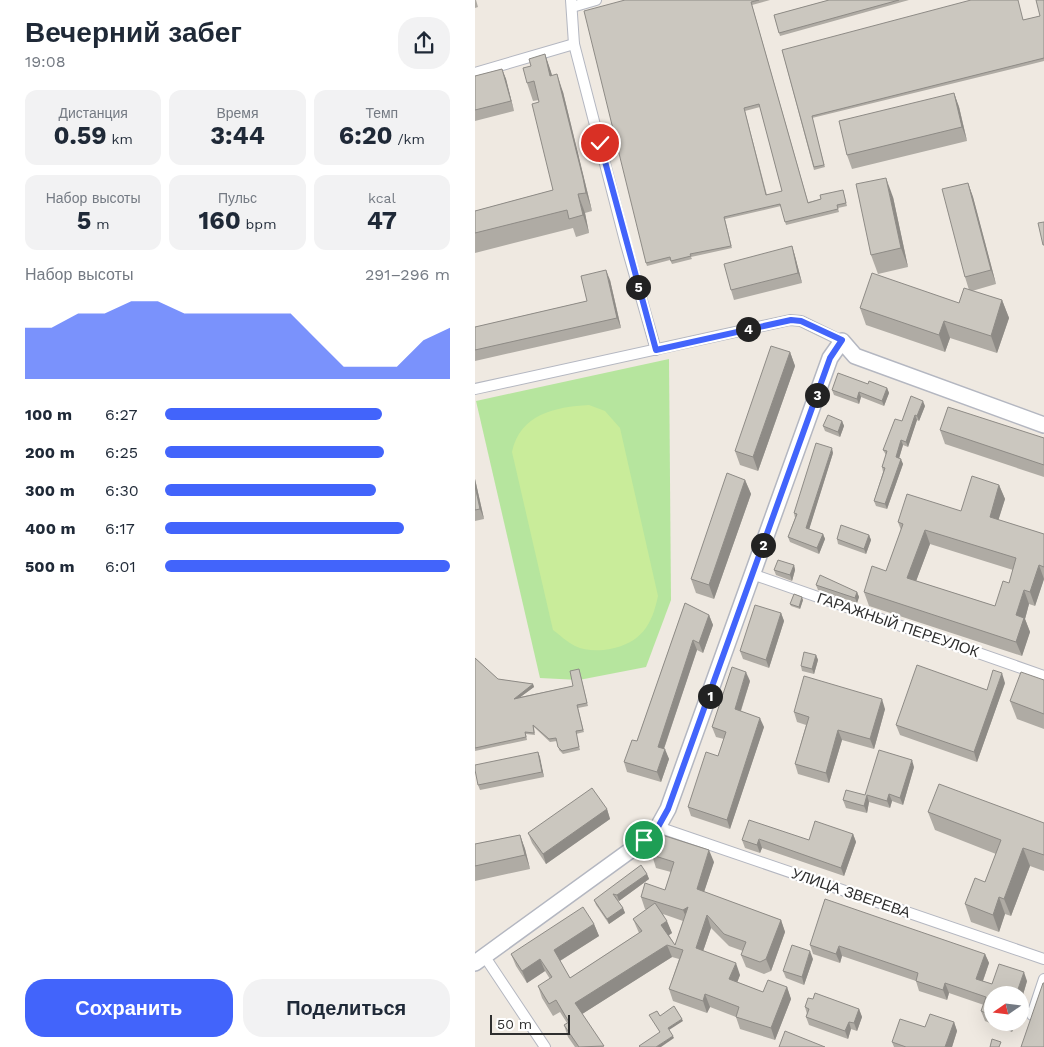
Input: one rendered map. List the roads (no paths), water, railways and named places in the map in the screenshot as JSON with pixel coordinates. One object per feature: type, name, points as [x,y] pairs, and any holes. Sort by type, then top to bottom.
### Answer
[{"type":"street","points":[[596,0],[571,3],[575,44],[625,241],[656,350]]},
{"type":"street","points":[[475,72],[575,44]]},
{"type":"street","points":[[475,389],[791,320],[801,321],[842,340],[855,356],[1044,425]]},
{"type":"street","points":[[545,1047],[480,960],[639,844],[658,827],[668,809],[830,358],[842,340]]},
{"type":"street","name":"ГАРАЖНЫЙ ПЕРЕУЛОК","points":[[752,574],[1044,676]]},
{"type":"street","name":"УЛИЦА ЗВЕРЕВА","points":[[658,827],[1044,959]]},
{"type":"street","points":[[1029,1026],[1044,979]]}]
